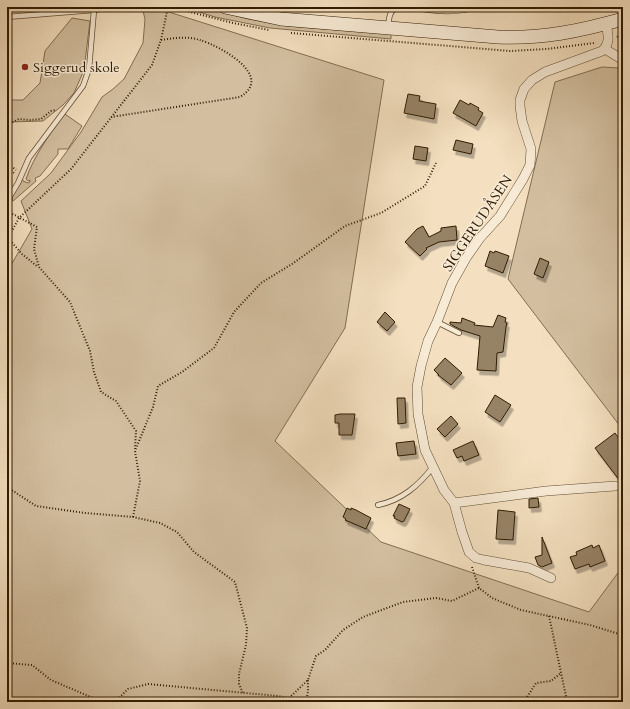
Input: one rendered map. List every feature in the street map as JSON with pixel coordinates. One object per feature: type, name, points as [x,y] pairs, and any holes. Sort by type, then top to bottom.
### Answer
[{"type":"main road","points":[[225,7],[281,19],[498,38],[523,38],[564,34],[623,20]]},
{"type":"street","points":[[606,24],[609,40],[605,49],[623,60]]},
{"type":"street","name":"SIGGERUDÅSEN","points":[[469,552],[454,503],[444,490],[425,450],[418,414],[417,387],[421,366],[428,341],[452,283],[466,258],[480,238],[500,216],[530,165],[531,149],[522,120],[520,106],[520,100],[524,89],[532,80],[545,72],[599,53],[605,49]]},
{"type":"street","points":[[454,503],[546,491],[615,486]]},
{"type":"street","points":[[469,552],[476,558],[511,566],[529,568],[551,578]]},
{"type":"lane","points":[[7,17],[94,10],[111,7]]},
{"type":"lane","points":[[388,29],[390,15],[396,7]]},
{"type":"lane","points":[[412,7],[448,12],[476,7]]},
{"type":"lane","points":[[7,201],[29,158],[83,86],[88,69],[94,10]]},
{"type":"lane","points":[[437,322],[459,333]]},
{"type":"lane","points":[[378,505],[403,496],[422,480],[433,467]]},
{"type":"path","points":[[133,517],[140,481],[135,452],[136,431],[116,400],[101,392],[94,372],[90,351],[70,302],[39,267],[22,254],[7,239],[19,218],[71,169],[152,65],[161,40],[168,7]]},
{"type":"path","points":[[110,117],[240,97],[247,93],[250,87],[251,78],[240,61],[225,51],[200,40],[178,37],[161,40]]},
{"type":"path","points":[[7,125],[20,119],[41,119],[51,111],[63,108],[66,109]]},
{"type":"path","points":[[7,158],[10,165],[21,175]]},
{"type":"path","points":[[135,452],[153,407],[158,386],[182,372],[214,348],[234,312],[261,283],[292,264],[345,226],[381,213],[426,186],[436,163]]},
{"type":"path","points":[[7,211],[37,227],[34,249],[39,267]]},
{"type":"path","points":[[7,487],[36,506],[85,513],[133,517],[160,523],[177,532],[194,552],[235,582],[247,628],[246,645],[239,674],[239,684],[243,693]]},
{"type":"path","points":[[469,552],[472,567],[480,588],[492,598],[521,610],[590,625],[623,634]]},
{"type":"path","points":[[306,702],[311,666],[316,656],[324,650],[343,630],[363,617],[403,602],[436,598],[452,601],[480,588]]},
{"type":"path","points":[[549,616],[566,702]]},
{"type":"path","points":[[7,663],[32,665],[51,680],[93,698],[97,702]]},
{"type":"path","points":[[524,702],[536,683],[551,681],[561,673]]},
{"type":"path","points":[[289,698],[308,680]]},
{"type":"path","points":[[115,702],[128,689],[148,684],[289,698],[293,702]]},
{"type":"shaded area","points":[[153,7],[384,80],[345,328],[275,441],[381,542],[589,612],[623,566],[623,702],[7,702],[7,272],[32,229],[21,201],[51,173],[81,132],[102,97],[124,79],[143,43],[145,19],[143,11]]},
{"type":"shaded area","points":[[183,7],[204,7],[248,19],[288,26],[391,34],[391,39],[270,28],[215,17]]},
{"type":"shaded area","points":[[72,18],[90,21],[84,70],[74,93],[63,105],[43,121],[7,122],[7,100],[23,100],[40,83],[45,51]]},
{"type":"shaded area","points":[[602,67],[620,68],[623,71],[623,430],[508,279],[555,82]]},
{"type":"shaded area","points":[[65,114],[82,126],[68,149],[58,149],[58,154],[40,176],[35,178],[36,181],[13,201],[12,198],[22,177],[23,181],[28,183],[30,182],[30,180],[28,181],[26,179],[33,162],[48,136]]},
{"type":"building","points":[[408,94],[420,96],[419,101],[436,104],[434,119],[404,113]]},
{"type":"building","points":[[460,100],[479,108],[478,110],[483,113],[476,126],[453,113]]},
{"type":"building","points":[[456,140],[473,144],[471,154],[453,150]]},
{"type":"building","points":[[415,146],[428,148],[426,161],[413,159]]},
{"type":"building","points":[[423,226],[429,237],[441,231],[441,228],[456,226],[457,240],[439,242],[426,248],[427,249],[420,256],[405,242],[417,229]]},
{"type":"building","points":[[490,251],[494,253],[495,251],[509,256],[503,273],[485,266]]},
{"type":"building","points":[[540,258],[549,262],[543,278],[534,274]]},
{"type":"building","points":[[385,312],[395,322],[387,331],[377,322]]},
{"type":"building","points":[[498,315],[506,318],[505,322],[507,323],[503,352],[497,353],[496,371],[477,370],[480,336],[461,330],[450,324],[450,322],[461,323],[462,318],[475,323],[474,325],[493,327]]},
{"type":"building","points":[[445,358],[462,373],[451,385],[434,370]]},
{"type":"building","points":[[495,395],[511,405],[500,422],[485,412]]},
{"type":"building","points":[[397,398],[405,398],[406,423],[398,424]]},
{"type":"building","points":[[355,414],[352,435],[339,435],[339,423],[335,423],[335,415]]},
{"type":"building","points":[[451,416],[458,424],[445,437],[437,429]]},
{"type":"building","points":[[615,433],[623,444],[623,485],[595,448]]},
{"type":"building","points":[[414,441],[416,454],[398,456],[396,443]]},
{"type":"building","points":[[473,441],[479,455],[464,461],[462,456],[457,458],[453,450]]},
{"type":"building","points":[[538,498],[539,507],[529,508],[529,499]]},
{"type":"building","points":[[399,504],[410,509],[402,522],[393,516]]},
{"type":"building","points":[[347,508],[356,510],[371,518],[366,529],[345,520],[346,519],[343,517]]},
{"type":"building","points":[[498,510],[515,512],[513,540],[496,539]]},
{"type":"building","points":[[542,537],[552,563],[542,567],[538,565],[535,557],[542,555]]},
{"type":"building","points":[[592,545],[593,548],[599,545],[605,561],[590,567],[589,564],[575,569],[570,557],[577,555],[576,552]]},
{"type":"place","name":"Siggerud skole","points":[[25,67]]}]
